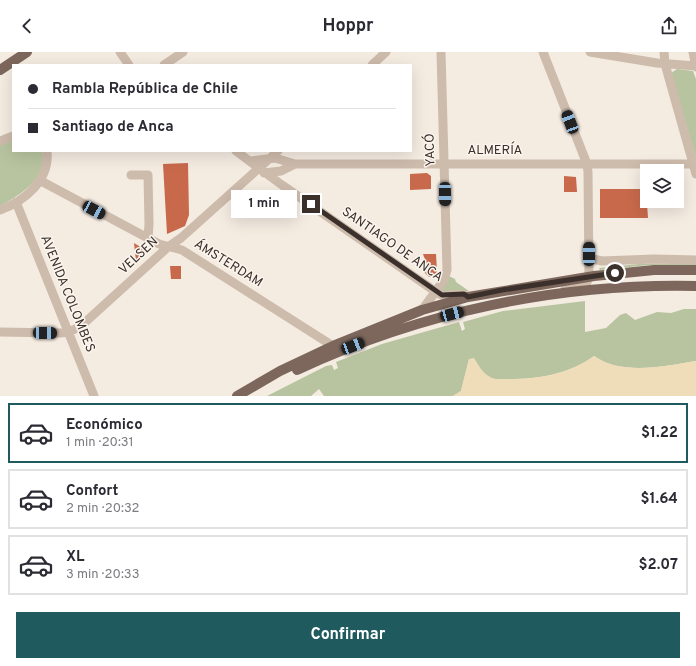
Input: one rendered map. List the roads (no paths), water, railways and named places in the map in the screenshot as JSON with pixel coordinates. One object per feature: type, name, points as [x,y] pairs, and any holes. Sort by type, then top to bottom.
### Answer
[{"type":"main road","points":[[0,70],[27,52]]},
{"type":"main road","points":[[237,396],[280,371],[333,346],[422,310],[468,297],[589,276],[654,270],[696,270]]},
{"type":"main road","points":[[250,396],[281,378],[316,361],[388,332],[480,306],[556,294],[620,288],[696,286]]},
{"type":"street","points":[[120,52],[128,64]]},
{"type":"street","points":[[165,64],[183,52]]},
{"type":"street","points":[[373,64],[386,52]]},
{"type":"street","name":"YACÓ","points":[[422,310],[444,280],[447,270],[441,52]]},
{"type":"street","points":[[543,52],[587,164],[588,172],[589,276],[586,285],[566,289],[556,294]]},
{"type":"street","points":[[590,52],[665,64],[696,67],[693,52]]},
{"type":"street","points":[[664,52],[665,64],[695,164],[696,174]]},
{"type":"street","points":[[0,141],[12,136]]},
{"type":"street","points":[[0,210],[16,202],[41,181],[46,169],[47,152]]},
{"type":"street","name":"SANTIAGO DE ANCA","points":[[238,152],[251,161],[259,171],[286,186],[435,292],[442,295],[464,294],[468,297]]},
{"type":"street","name":"VELSEN","points":[[69,332],[81,326],[168,247],[181,238],[259,171],[267,160],[277,152]]},
{"type":"street","name":"ALMERÍA","points":[[251,161],[275,158],[294,164],[695,164]]},
{"type":"street","points":[[259,171],[284,160],[286,186]]},
{"type":"street","points":[[131,175],[148,175],[148,238]]},
{"type":"street","name":"ÁMSTERDAM","points":[[41,181],[148,238],[168,247],[182,250],[333,346]]},
{"type":"street","name":"AVENIDA COLOMBES","points":[[16,202],[94,396]]},
{"type":"street","points":[[589,254],[593,259],[602,261],[654,259],[696,260]]},
{"type":"street","points":[[0,332],[69,332]]}]
